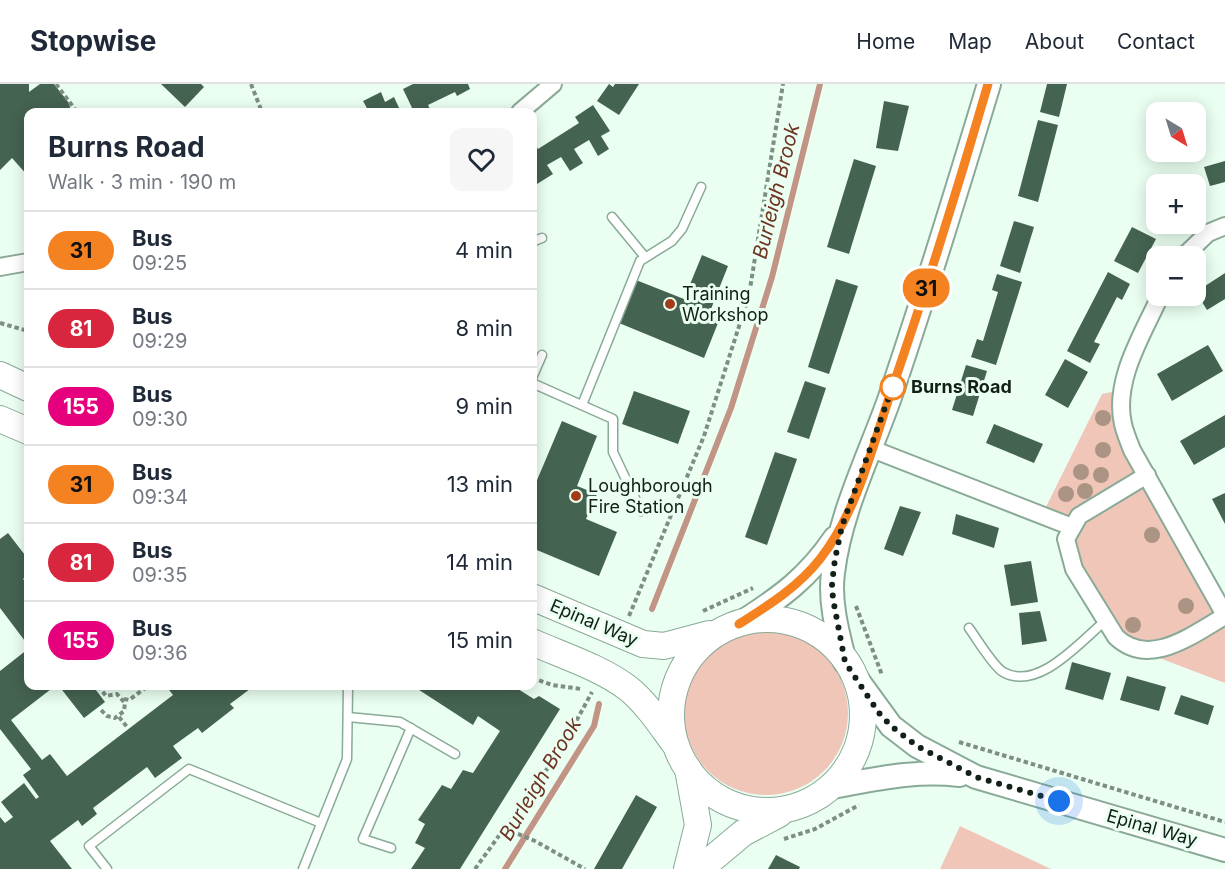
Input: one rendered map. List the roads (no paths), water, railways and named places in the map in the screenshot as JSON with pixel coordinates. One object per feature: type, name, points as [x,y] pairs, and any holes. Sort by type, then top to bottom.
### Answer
[{"type":"main road","points":[[0,375],[24,386]]},
{"type":"main road","points":[[0,418],[24,429]]},
{"type":"main road","name":"Epinal Way","points":[[537,599],[643,644],[664,646],[733,627]]},
{"type":"main road","points":[[687,869],[698,825],[671,713],[675,683],[688,658],[710,639],[733,627],[769,619],[796,623],[828,642],[848,667],[861,704],[862,725],[853,760],[831,787],[821,795],[743,833],[700,869]]},
{"type":"main road","points":[[537,644],[602,673],[627,688],[643,704],[705,787],[727,803],[754,812],[785,811]]},
{"type":"street","points":[[525,108],[553,84]]},
{"type":"street","points":[[848,667],[837,631],[832,584],[842,526],[872,449],[945,232],[988,84]]},
{"type":"street","points":[[1194,246],[1208,233],[1225,226]]},
{"type":"street","points":[[0,267],[24,263]]},
{"type":"street","points":[[1147,476],[1079,516],[1071,526],[1066,539],[1067,550],[1074,569],[1105,621],[1125,645],[1139,650],[1171,647],[1225,615],[1147,476],[1123,424],[1121,390],[1130,363],[1156,306]]},
{"type":"street","points":[[872,449],[1071,526]]},
{"type":"street","points":[[733,627],[795,587],[821,558],[842,526]]},
{"type":"street","name":"Epinal Way","points":[[848,667],[891,726],[917,746],[976,777]]},
{"type":"street","name":"Epinal Way","points":[[831,787],[898,774],[934,772],[976,777],[1225,850]]},
{"type":"lane","points":[[582,405],[636,270],[645,257],[672,241],[682,229],[701,186]]},
{"type":"lane","points":[[612,217],[645,257]]},
{"type":"lane","points":[[537,240],[542,238]]},
{"type":"lane","points":[[537,366],[542,355]]},
{"type":"lane","points":[[537,384],[613,418],[613,452],[641,511]]},
{"type":"lane","points":[[969,628],[1002,672],[1018,678],[1044,673],[1105,621]]},
{"type":"lane","points":[[303,869],[346,759],[348,690]]},
{"type":"lane","points":[[348,717],[400,722],[455,754]]},
{"type":"lane","points":[[391,848],[363,839],[411,728]]},
{"type":"lane","points":[[106,869],[89,846],[189,769],[321,823]]},
{"type":"waterway","name":"Burleigh Brook","points":[[652,609],[731,408],[772,277],[820,84]]},
{"type":"waterway","name":"Burleigh Brook","points":[[505,869],[594,726],[599,704]]},
{"type":"place","name":"Training Workshop","points":[[670,304]]},
{"type":"place","name":"Burns Road","points":[[893,387]]},
{"type":"place","name":"Loughborough Fire Station","points":[[576,496]]}]
